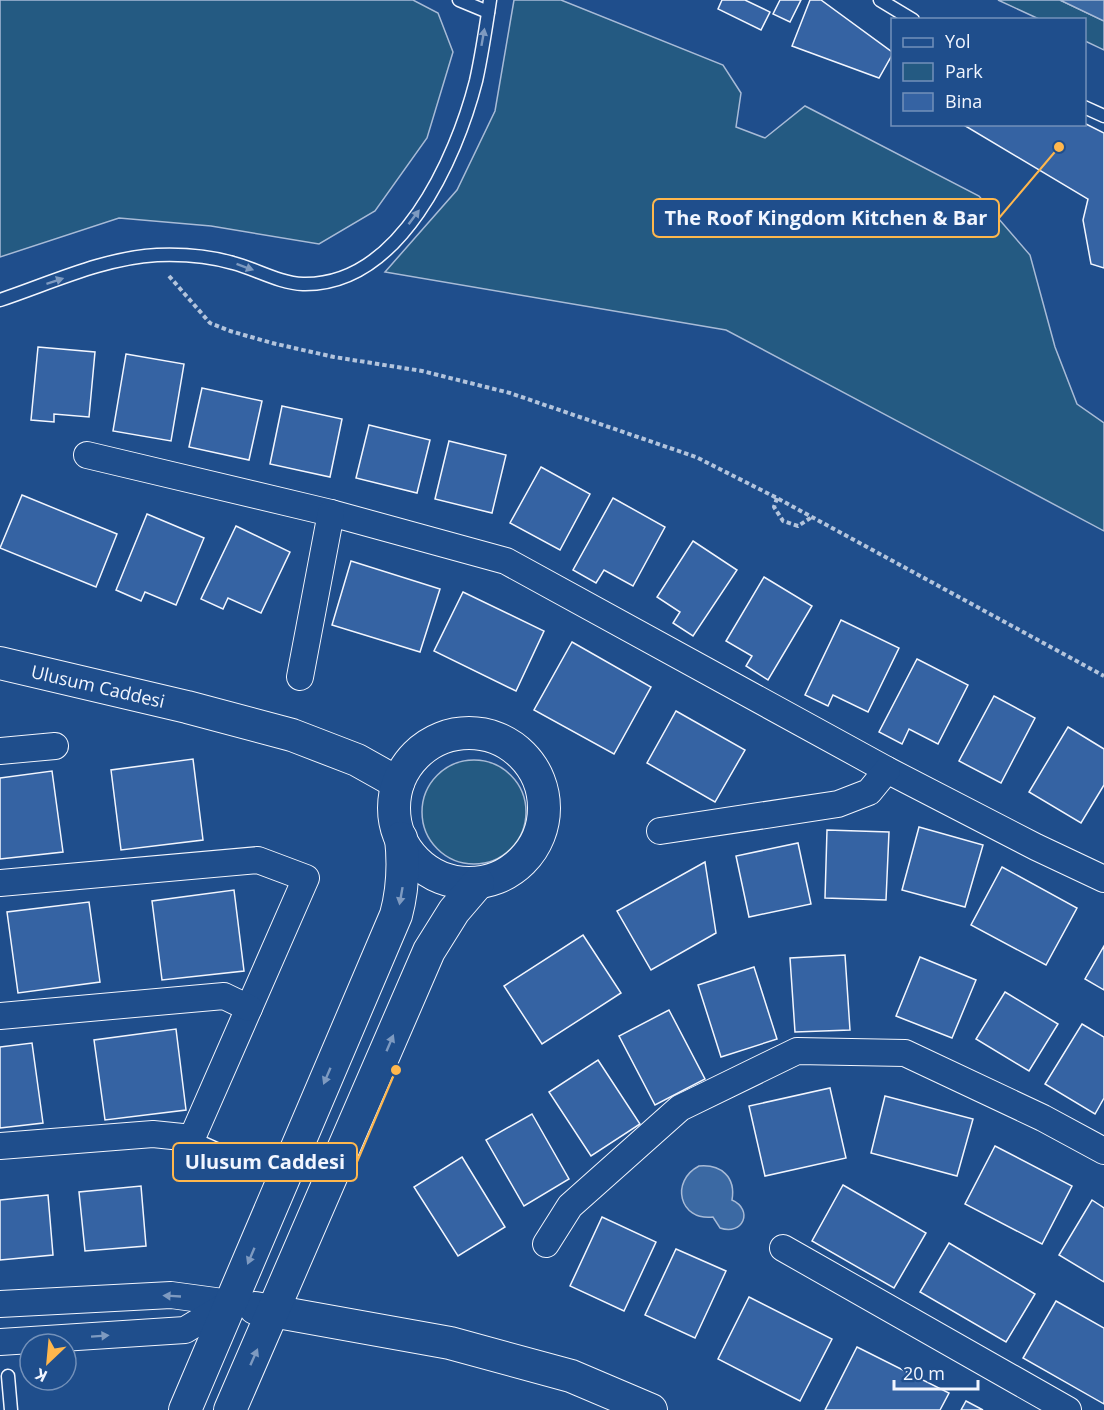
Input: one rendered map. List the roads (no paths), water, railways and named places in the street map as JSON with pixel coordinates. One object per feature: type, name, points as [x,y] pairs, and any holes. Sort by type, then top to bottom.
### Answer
[{"type":"street","points":[[87,455],[331,513],[506,561],[887,771],[1104,879]]},
{"type":"street","points":[[300,677],[331,513]]},
{"type":"street","name":"Ulusum Caddesi","points":[[0,663],[187,707],[292,735],[357,760],[398,783]]},
{"type":"street","points":[[185,1410],[396,915],[403,875],[401,838],[394,806],[398,783],[408,764],[423,749],[442,738],[462,734],[484,735],[503,742],[521,754],[534,771],[542,790],[544,811],[540,832],[531,851],[517,867],[499,878],[478,883],[458,883],[439,877],[421,866],[408,851],[401,838]]},
{"type":"street","points":[[0,751],[54,746]]},
{"type":"street","points":[[660,831],[838,804],[869,792],[887,771]]},
{"type":"street","points":[[0,883],[258,860],[306,878],[192,1138],[153,1134],[0,1146]]},
{"type":"street","points":[[230,1410],[429,951],[454,911],[478,883]]},
{"type":"street","points":[[0,1016],[224,996],[249,1008]]},
{"type":"street","points":[[546,1244],[570,1206],[680,1108],[797,1051],[905,1053],[1043,1118],[1104,1151]]},
{"type":"street","points":[[783,1248],[1068,1410]]},
{"type":"street","points":[[0,1304],[171,1295],[230,1303],[450,1343],[571,1376],[651,1410]]},
{"type":"street","points":[[0,1342],[185,1330],[230,1303]]},
{"type":"lane","points":[[0,300],[130,257],[187,255],[233,263],[302,284],[334,280],[360,268],[382,254],[425,202],[443,172],[476,80],[489,6],[459,0]]},
{"type":"lane","points":[[879,0],[910,18]]},
{"type":"lane","points":[[1086,108],[1104,116]]},
{"type":"lane","points":[[192,1138],[283,1179]]},
{"type":"lane","points":[[8,1376],[11,1410]]},
{"type":"place","name":"The Roof Kingdom Kitchen & Bar","points":[[1059,147]]},
{"type":"place","name":"Ulusum Caddesi","points":[[396,1070]]}]
